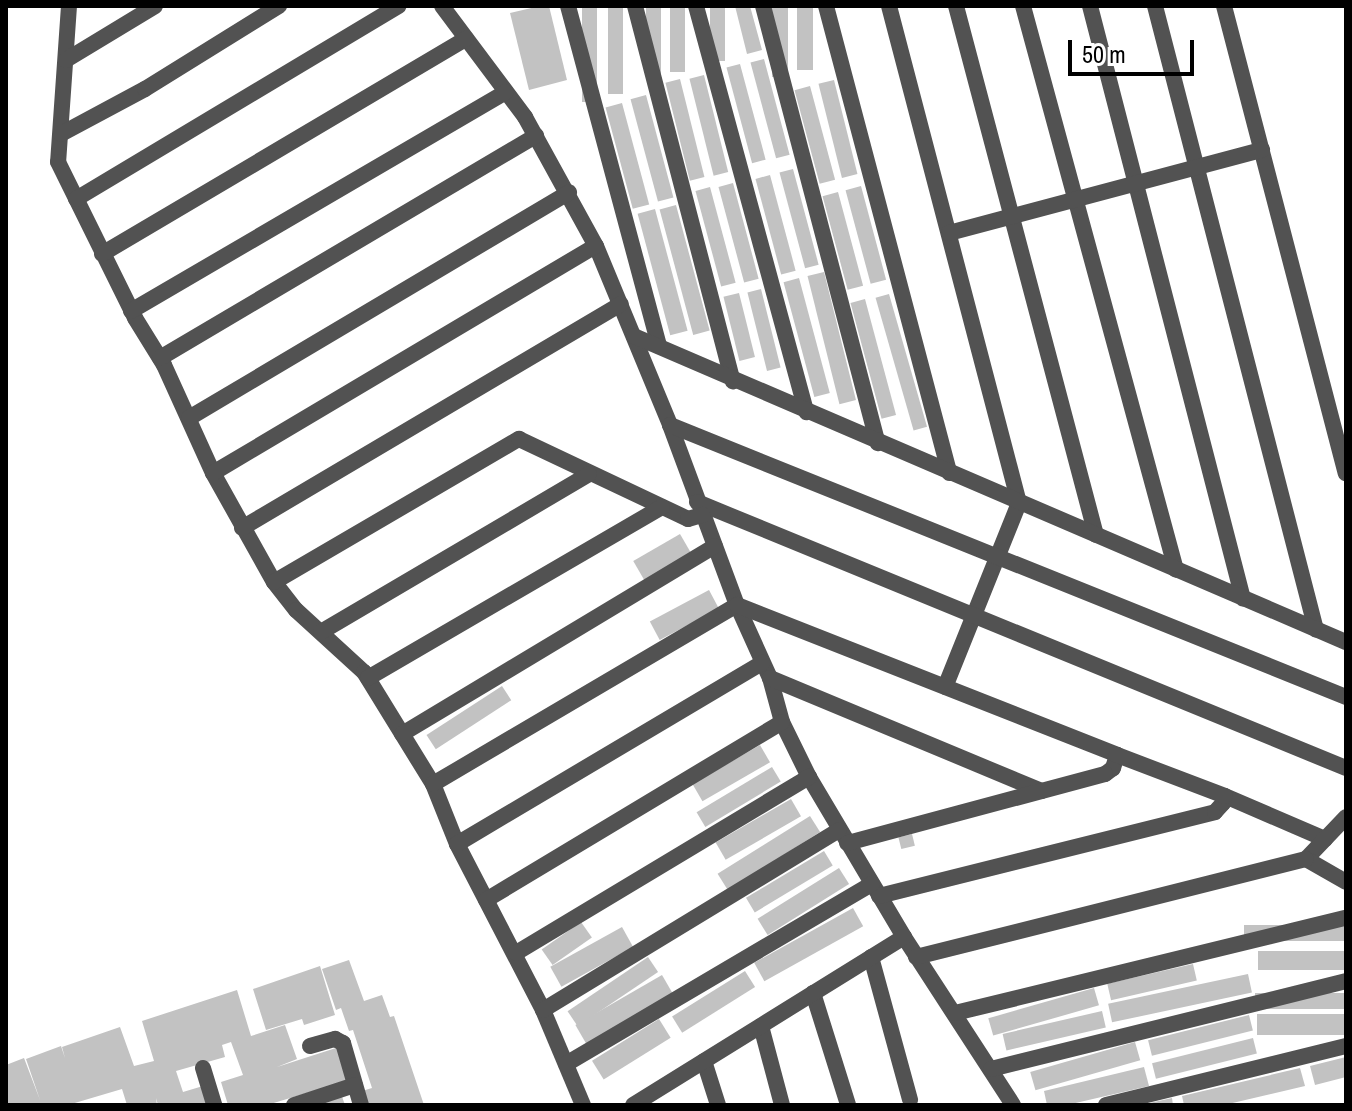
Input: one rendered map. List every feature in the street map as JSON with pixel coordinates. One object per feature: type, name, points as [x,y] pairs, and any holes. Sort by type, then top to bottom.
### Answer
[{"type":"street","points":[[69,6],[58,162],[131,311],[160,358],[213,473],[274,582],[368,678],[433,784],[457,844],[543,1010],[583,1105]]},
{"type":"street","points":[[66,60],[155,6]]},
{"type":"street","points":[[61,134],[145,89],[279,6]]},
{"type":"street","points":[[76,199],[399,6]]},
{"type":"street","points":[[442,6],[536,136],[596,246],[670,425],[737,605],[766,670],[782,722],[809,777],[916,957],[1013,1105]]},
{"type":"street","points":[[568,6],[659,346]]},
{"type":"street","points":[[635,6],[733,381]]},
{"type":"street","points":[[696,6],[806,412]]},
{"type":"street","points":[[763,6],[878,443]]},
{"type":"street","points":[[826,6],[949,473]]},
{"type":"street","points":[[889,6],[1019,503],[945,687]]},
{"type":"street","points":[[956,6],[1096,535]]},
{"type":"street","points":[[1023,6],[1176,570]]},
{"type":"street","points":[[1090,6],[1243,599]]},
{"type":"street","points":[[1155,6],[1316,630]]},
{"type":"street","points":[[1224,6],[1346,473]]},
{"type":"street","points":[[102,254],[466,39]]},
{"type":"street","points":[[131,311],[506,92]]},
{"type":"street","points":[[160,358],[536,136]]},
{"type":"street","points":[[949,233],[1262,150]]},
{"type":"street","points":[[189,418],[569,192]]},
{"type":"street","points":[[213,473],[596,246]]},
{"type":"street","points":[[242,528],[621,304]]},
{"type":"street","points":[[634,336],[1346,642]]},
{"type":"street","points":[[670,425],[1346,697]]},
{"type":"street","points":[[274,582],[519,439],[688,519],[700,509]]},
{"type":"street","points":[[321,632],[589,474]]},
{"type":"street","points":[[368,678],[662,507]]},
{"type":"street","points":[[700,509],[1346,768]]},
{"type":"street","points":[[402,734],[715,546]]},
{"type":"street","points":[[737,605],[1225,796],[1325,839]]},
{"type":"street","points":[[433,784],[737,605]]},
{"type":"street","points":[[766,670],[1041,791]]},
{"type":"street","points":[[457,844],[766,670]]},
{"type":"street","points":[[486,900],[782,722]]},
{"type":"street","points":[[543,1010],[843,837],[1105,774],[1113,768],[1117,755]]},
{"type":"street","points":[[516,953],[809,777]]},
{"type":"street","points":[[566,1064],[875,890],[1215,812],[1225,796]]},
{"type":"street","points":[[916,957],[1306,859],[1346,817]]},
{"type":"street","points":[[1306,859],[1346,882]]},
{"type":"street","points":[[955,1013],[1346,918]]},
{"type":"street","points":[[633,1105],[652,1100],[704,1061],[904,937]]},
{"type":"street","points":[[871,957],[910,1100]]},
{"type":"street","points":[[991,1069],[1346,981]]},
{"type":"street","points":[[813,993],[848,1105]]},
{"type":"street","points":[[761,1026],[782,1105]]},
{"type":"street","points":[[310,1046],[339,1040],[361,1105]]},
{"type":"street","points":[[1106,1105],[1346,1046]]},
{"type":"street","points":[[704,1061],[718,1105]]},
{"type":"street","points":[[203,1068],[214,1105]]},
{"type":"street","points":[[294,1105],[355,1085]]},
{"type":"building","points":[[549,6],[567,80],[529,90],[510,13]]},
{"type":"building","points":[[582,6],[597,6],[597,102],[582,102]]},
{"type":"building","points":[[608,6],[623,6],[623,94],[608,94]]},
{"type":"building","points":[[646,6],[661,6],[661,78],[646,78]]},
{"type":"building","points":[[670,6],[685,6],[685,72],[670,72]]},
{"type":"building","points":[[710,6],[725,6],[725,61],[710,61]]},
{"type":"building","points":[[735,6],[750,6],[762,50],[747,54]]},
{"type":"building","points":[[772,6],[788,6],[788,77],[772,77]]},
{"type":"building","points":[[797,6],[813,6],[813,70],[797,70]]},
{"type":"building","points":[[764,59],[790,155],[776,158],[750,63]]},
{"type":"building","points":[[740,64],[766,160],[752,163],[726,68]]},
{"type":"building","points":[[704,75],[728,172],[714,176],[689,79]]},
{"type":"building","points":[[680,79],[704,177],[690,181],[665,83]]},
{"type":"building","points":[[834,80],[857,174],[842,178],[818,84]]},
{"type":"building","points":[[810,86],[835,180],[820,184],[795,90]]},
{"type":"building","points":[[646,95],[673,197],[658,202],[631,99]]},
{"type":"building","points":[[622,103],[649,204],[633,209],[606,107]]},
{"type":"building","points":[[793,169],[819,265],[805,268],[779,173]]},
{"type":"building","points":[[770,175],[796,271],[781,275],[756,179]]},
{"type":"building","points":[[733,183],[759,279],[744,283],[719,187]]},
{"type":"building","points":[[861,186],[886,280],[871,284],[846,190]]},
{"type":"building","points":[[710,187],[736,283],[721,287],[696,191]]},
{"type":"building","points":[[838,192],[863,286],[848,290],[823,196]]},
{"type":"building","points":[[676,205],[710,331],[693,335],[660,209]]},
{"type":"building","points":[[655,209],[688,331],[670,335],[638,214]]},
{"type":"building","points":[[824,272],[856,400],[839,404],[808,276]]},
{"type":"building","points":[[799,278],[830,393],[814,397],[784,282]]},
{"type":"building","points":[[761,289],[781,368],[767,371],[747,292]]},
{"type":"building","points":[[739,293],[755,357],[739,361],[723,297]]},
{"type":"building","points":[[889,294],[927,427],[914,431],[876,298]]},
{"type":"building","points":[[865,299],[896,415],[882,419],[851,303]]},
{"type":"building","points":[[680,534],[691,553],[644,580],[633,561]]},
{"type":"building","points":[[709,590],[719,609],[660,640],[650,621]]},
{"type":"building","points":[[502,686],[511,700],[436,749],[427,735]]},
{"type":"building","points":[[760,745],[770,762],[702,801],[692,784]]},
{"type":"building","points":[[772,767],[781,782],[705,827],[697,812]]},
{"type":"building","points":[[791,799],[801,816],[726,860],[716,842]]},
{"type":"building","points":[[810,816],[820,832],[728,890],[718,874]]},
{"type":"building","points":[[912,834],[915,846],[901,849],[898,837]]},
{"type":"building","points":[[824,851],[833,866],[755,912],[746,898]]},
{"type":"building","points":[[839,868],[849,884],[768,935],[758,919]]},
{"type":"building","points":[[853,908],[863,926],[764,981],[754,963]]},
{"type":"building","points":[[581,922],[592,938],[553,965],[542,950]]},
{"type":"building","points":[[1244,925],[1346,925],[1346,941],[1244,941]]},
{"type":"building","points":[[622,927],[633,947],[561,987],[550,967]]},
{"type":"building","points":[[1258,951],[1346,951],[1346,970],[1258,970]]},
{"type":"building","points":[[648,957],[658,972],[578,1026],[568,1011]]},
{"type":"building","points":[[349,960],[364,1001],[382,995],[390,1017],[394,1016],[424,1105],[367,1105],[362,1091],[372,1088],[353,1030],[349,1031],[341,1008],[336,1010],[322,969]]},
{"type":"building","points":[[1193,964],[1197,981],[1111,1000],[1107,984]]},
{"type":"building","points":[[320,966],[335,1015],[304,1025],[302,1019],[266,1030],[253,989]]},
{"type":"building","points":[[745,971],[755,987],[682,1033],[672,1017]]},
{"type":"building","points":[[1248,974],[1252,993],[1112,1022],[1108,1004]]},
{"type":"building","points":[[662,975],[673,994],[586,1044],[575,1025]]},
{"type":"building","points":[[1094,988],[1099,1005],[993,1036],[988,1018]]},
{"type":"building","points":[[237,990],[251,1036],[285,1025],[297,1059],[277,1067],[339,1047],[350,1080],[267,1105],[228,1105],[221,1082],[243,1075],[231,1042],[222,1045],[225,1057],[176,1071],[183,1092],[203,1086],[210,1105],[158,1105],[156,1098],[157,1105],[127,1105],[122,1089],[68,1105],[6,1105],[6,1065],[24,1058],[40,1100],[26,1059],[61,1046],[65,1058],[62,1047],[120,1027],[134,1066],[154,1061],[142,1021]]},
{"type":"building","points":[[1255,993],[1346,993],[1346,1009],[1255,1009]]},
{"type":"building","points":[[1102,1011],[1106,1028],[1006,1051],[1003,1034]]},
{"type":"building","points":[[1257,1014],[1346,1014],[1346,1035],[1257,1035]]},
{"type":"building","points":[[1249,1015],[1253,1031],[1152,1056],[1148,1040]]},
{"type":"building","points":[[659,1019],[671,1038],[604,1080],[592,1061]]},
{"type":"building","points":[[1253,1038],[1257,1054],[1156,1079],[1152,1063]]},
{"type":"building","points":[[1135,1042],[1140,1060],[1035,1090],[1030,1072]]},
{"type":"building","points":[[1346,1057],[1346,1077],[1315,1085],[1310,1066]]},
{"type":"building","points":[[1144,1067],[1149,1086],[1067,1105],[1047,1105],[1044,1091]]},
{"type":"building","points":[[1300,1068],[1305,1086],[1224,1105],[1184,1105],[1182,1096]]},
{"type":"building","points":[[340,1091],[345,1105],[304,1105]]},
{"type":"building","points":[[1172,1098],[1173,1105],[1145,1104]]}]
